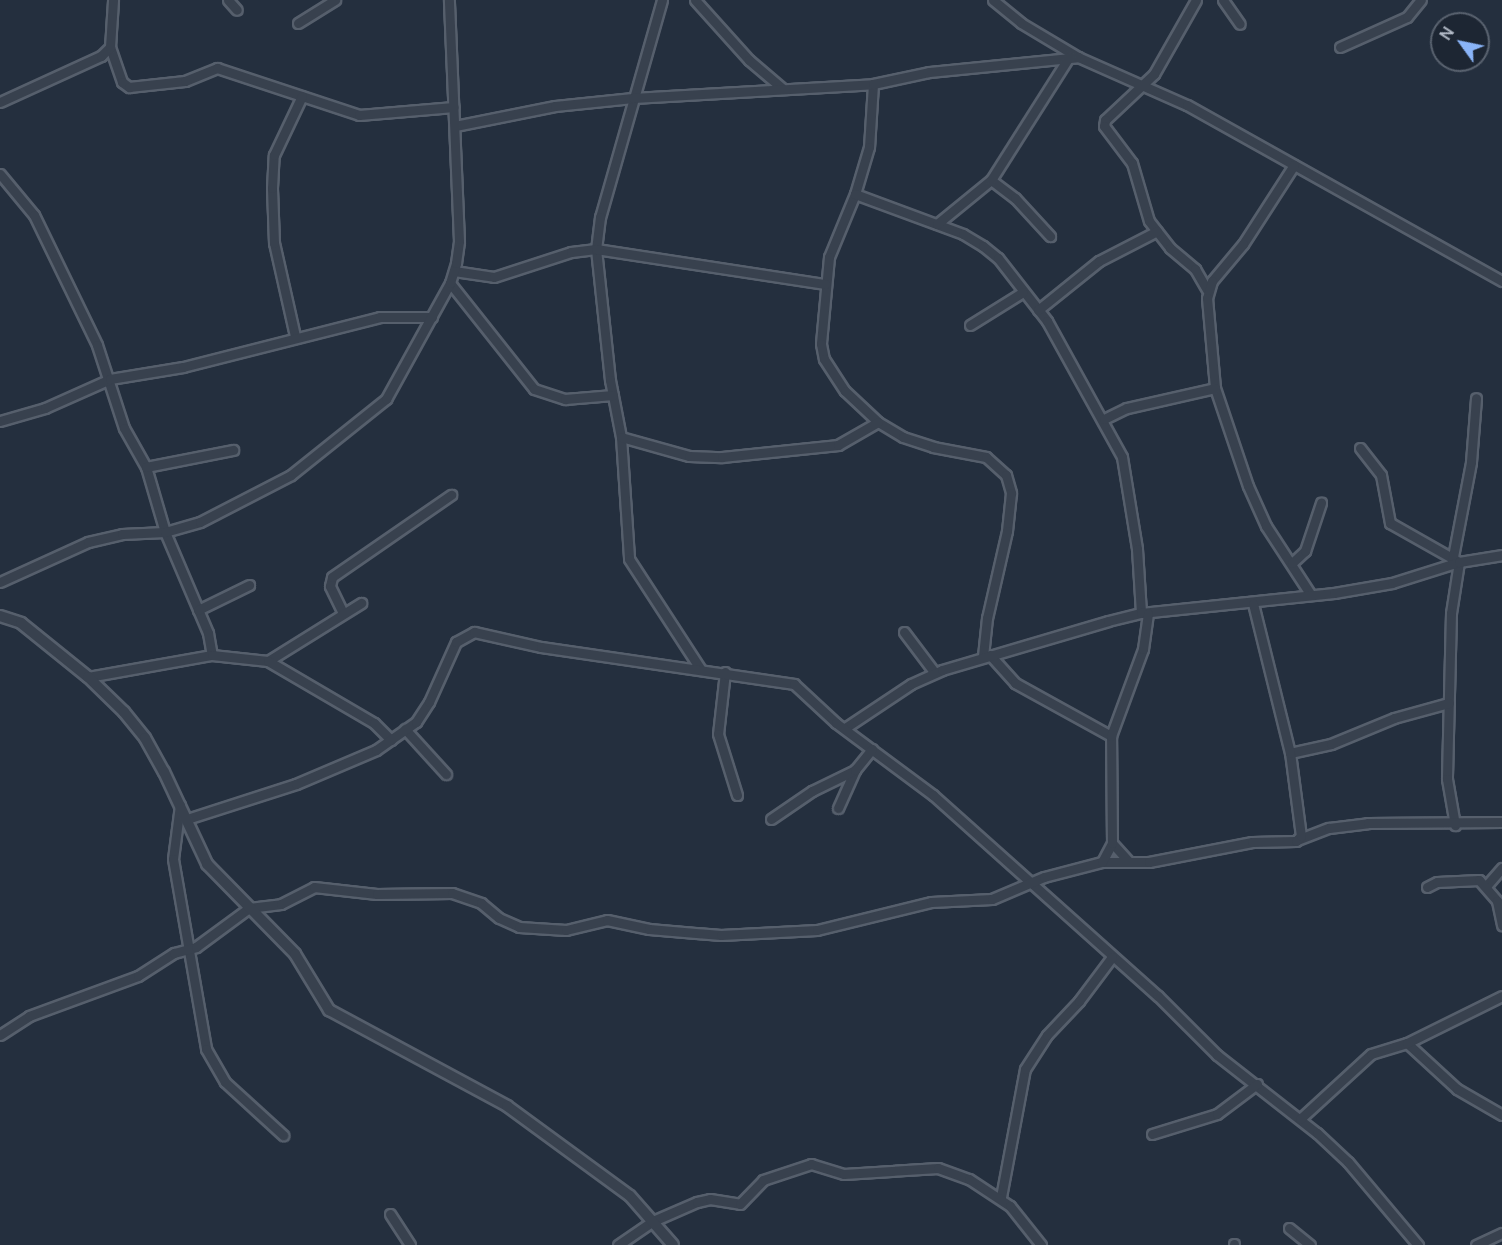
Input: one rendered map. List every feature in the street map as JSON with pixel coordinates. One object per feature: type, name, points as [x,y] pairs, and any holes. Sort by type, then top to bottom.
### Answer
[{"type":"street","points":[[112,0],[110,48],[123,82],[129,87],[185,81],[217,68],[359,115],[454,107]]},
{"type":"street","points":[[228,0],[237,10]]},
{"type":"street","points":[[298,22],[335,0]]},
{"type":"street","points":[[0,582],[88,542],[122,534],[165,532],[200,522],[291,475],[367,418],[398,382],[450,283],[459,241],[448,0]]},
{"type":"street","points":[[662,0],[600,217],[596,249],[613,395],[621,437],[629,559],[701,670]]},
{"type":"street","points":[[695,0],[749,60],[782,88]]},
{"type":"street","points":[[993,0],[1021,23],[1074,57],[1145,84],[1502,281]]},
{"type":"street","points":[[1196,0],[1172,46],[1145,84],[1105,120],[1104,126],[1132,163],[1149,221],[1195,269],[1207,290],[1215,388],[1256,506],[1311,596]]},
{"type":"street","points":[[1223,0],[1240,24]]},
{"type":"street","points":[[1340,47],[1407,18],[1421,0]]},
{"type":"street","points":[[0,102],[90,64],[110,48]]},
{"type":"street","points":[[455,126],[555,106],[633,98],[873,84],[929,72],[1074,57]]},
{"type":"street","points":[[937,224],[991,180],[1074,57]]},
{"type":"street","points":[[873,84],[869,147],[855,194],[829,257],[821,344],[824,359],[845,391],[878,422],[913,441],[986,456],[1006,475],[1011,493],[1007,531],[987,618],[986,656],[1015,683],[1111,736]]},
{"type":"street","points":[[295,336],[274,243],[272,188],[278,144],[302,96]]},
{"type":"street","points":[[1207,290],[1294,165]]},
{"type":"street","points":[[0,174],[34,215],[110,379],[124,428],[146,467],[165,532],[198,610],[212,655]]},
{"type":"street","points":[[991,180],[1021,204],[1050,236]]},
{"type":"street","points":[[855,194],[937,224],[983,246],[998,258],[1038,310],[1104,419],[1122,457],[1129,484],[1144,613],[1143,650],[1111,736],[1112,843],[1102,862]]},
{"type":"street","points":[[1038,310],[1099,261],[1157,231]]},
{"type":"street","points":[[454,271],[494,277],[571,252],[596,249],[825,284]]},
{"type":"street","points":[[450,283],[534,389],[565,399],[613,395]]},
{"type":"street","points":[[969,325],[1023,292]]},
{"type":"street","points":[[0,421],[45,408],[110,379],[183,367],[295,336],[380,317],[432,316]]},
{"type":"street","points":[[1104,419],[1147,402],[1215,388]]},
{"type":"street","points":[[1455,825],[1447,779],[1451,613],[1454,562],[1471,462],[1476,398]]},
{"type":"street","points":[[621,437],[689,456],[722,458],[838,445],[878,422]]},
{"type":"street","points":[[1360,448],[1381,475],[1390,523],[1454,562]]},
{"type":"street","points":[[146,467],[233,450]]},
{"type":"street","points":[[343,613],[330,586],[332,577],[451,495]]},
{"type":"street","points":[[1292,563],[1305,551],[1321,503]]},
{"type":"street","points":[[845,728],[878,703],[935,673],[986,656],[1144,613],[1311,596],[1392,583],[1454,562],[1502,555]]},
{"type":"street","points":[[198,610],[249,585]]},
{"type":"street","points":[[268,662],[362,603]]},
{"type":"street","points":[[1252,603],[1290,753],[1302,830],[1296,841]]},
{"type":"street","points":[[0,616],[21,623],[88,677],[145,738],[187,819],[207,864],[295,954],[329,1010],[507,1106],[604,1174],[653,1221],[673,1245]]},
{"type":"street","points":[[187,819],[342,767],[391,740],[405,729],[429,702],[456,642],[474,632],[541,647],[725,672],[794,684],[845,728],[933,795],[1217,1055],[1300,1119],[1348,1162],[1418,1245]]},
{"type":"street","points":[[904,632],[935,673]]},
{"type":"street","points":[[88,677],[212,655],[268,662],[374,723],[391,740]]},
{"type":"street","points":[[725,672],[718,734],[737,795]]},
{"type":"street","points":[[1290,753],[1331,744],[1394,718],[1449,703]]},
{"type":"street","points":[[405,729],[446,774]]},
{"type":"street","points":[[838,808],[855,770],[872,749]]},
{"type":"street","points":[[771,819],[812,791],[855,770]]},
{"type":"street","points":[[180,805],[173,859],[200,1028],[214,1066],[225,1082],[283,1135]]},
{"type":"street","points":[[0,1035],[29,1016],[138,976],[161,960],[186,950],[249,908],[281,904],[314,887],[377,894],[452,893],[481,903],[499,918],[519,927],[566,930],[607,920],[649,929],[721,935],[817,930],[932,902],[999,898],[1030,883],[1102,862],[1149,862],[1252,842],[1296,841],[1329,828],[1368,823],[1455,825],[1502,822]]},
{"type":"street","points":[[1112,843],[1128,861]]},
{"type":"street","points":[[1487,885],[1502,868]]},
{"type":"street","points":[[1427,887],[1437,882],[1468,880],[1487,885],[1497,901],[1502,926]]},
{"type":"street","points":[[1001,1197],[1025,1069],[1047,1035],[1079,1001],[1112,957]]},
{"type":"street","points":[[1300,1119],[1359,1061],[1407,1043],[1502,996]]},
{"type":"street","points":[[1407,1043],[1457,1089],[1502,1115]]},
{"type":"street","points":[[1152,1134],[1224,1111],[1257,1084]]},
{"type":"street","points":[[618,1245],[653,1221],[710,1199],[740,1204],[763,1180],[811,1164],[844,1174],[938,1168],[981,1185],[1001,1197],[1041,1245]]},
{"type":"street","points":[[390,1214],[410,1245]]},
{"type":"street","points":[[1289,1228],[1310,1245]]},
{"type":"street","points":[[1476,1245],[1502,1233]]}]
